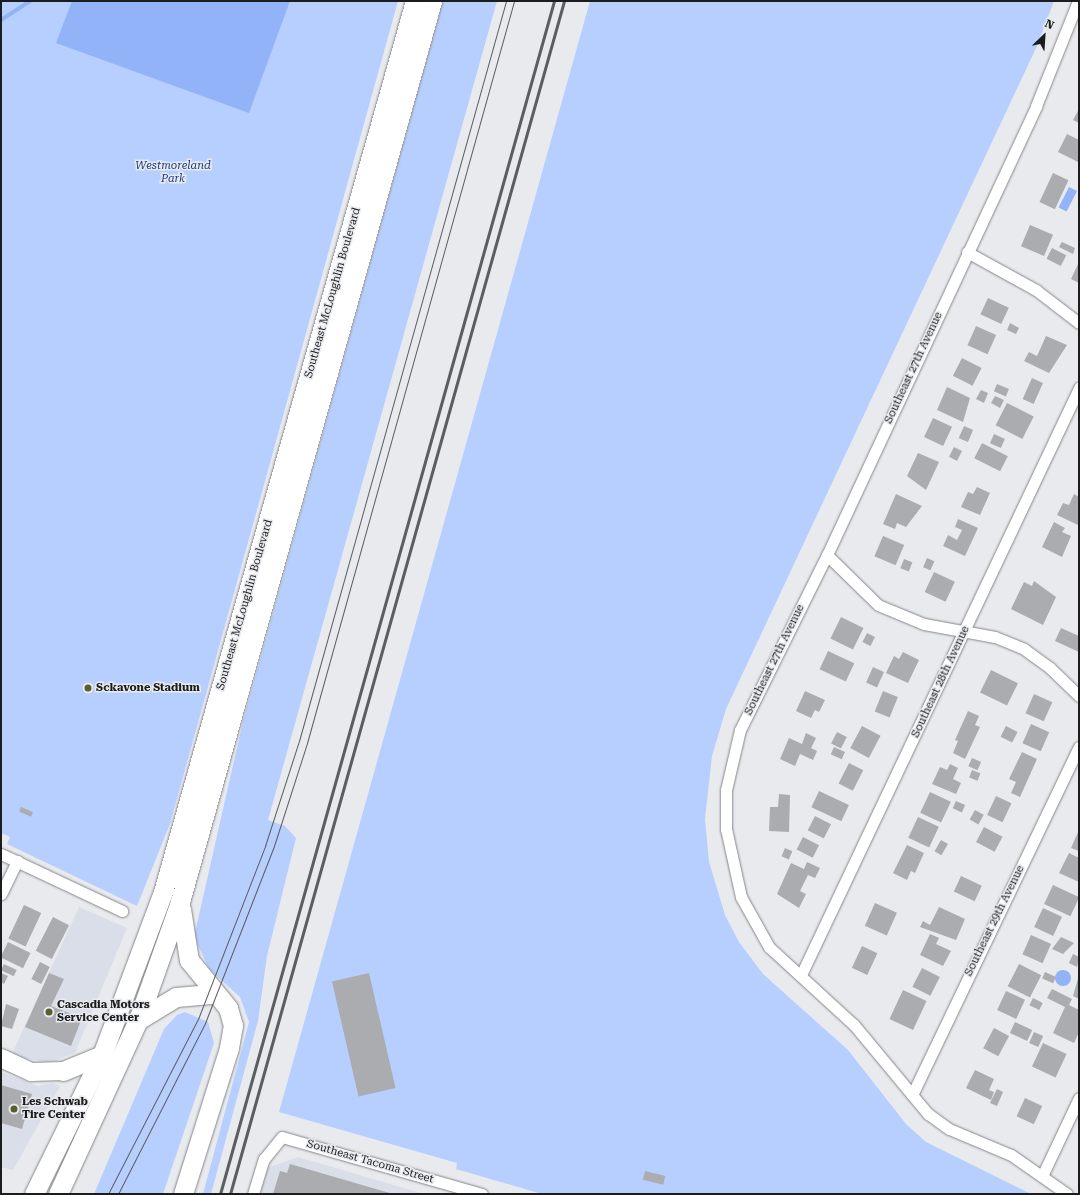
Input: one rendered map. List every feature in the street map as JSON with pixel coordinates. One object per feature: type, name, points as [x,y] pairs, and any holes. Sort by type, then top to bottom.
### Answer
[{"type":"highway","name":"Southeast McLoughlin Boulevard","points":[[34,1194],[102,1055],[145,943],[183,827],[414,1]]},
{"type":"highway","name":"Southeast McLoughlin Boulevard","points":[[58,1194],[138,1020],[180,902],[432,1]]},
{"type":"highway","points":[[180,902],[187,955],[214,994],[228,1008],[233,1035],[183,1194]]},
{"type":"highway","points":[[138,1020],[176,997],[214,994]]},
{"type":"highway","points":[[63,1071],[102,1055]]},
{"type":"main road","points":[[1,1058],[31,1072],[63,1071]]},
{"type":"street","name":"Southeast 27th Avenue","points":[[1067,1194],[1043,1174],[1011,1155],[949,1129],[912,1095],[858,1030],[759,932],[741,897],[731,864],[726,829],[726,790],[740,730],[827,555],[1036,106],[1078,1]]},
{"type":"street","points":[[967,252],[1036,290],[1079,323]]},
{"type":"street","name":"Southeast 28th Avenue","points":[[801,975],[1079,388]]},
{"type":"street","points":[[827,555],[878,605],[924,624],[995,637],[1024,649],[1050,668],[1079,696]]},
{"type":"street","name":"Southeast 29th Avenue","points":[[912,1095],[1079,747]]},
{"type":"street","points":[[1,854],[122,910]]},
{"type":"street","points":[[1,894],[16,861]]},
{"type":"street","points":[[1043,1174],[1079,1098]]},
{"type":"street","name":"Southeast Tacoma Street","points":[[253,1194],[264,1159],[282,1137],[482,1194]]},
{"type":"shaded area","points":[[72,1],[290,1],[249,113],[56,43]]},
{"type":"shaded area","points":[[1069,187],[1077,191],[1067,212],[1059,207]]},
{"type":"shaded area","points":[[79,907],[127,928],[75,1053],[50,1062],[22,1058],[12,1054]]},
{"type":"shaded area","points":[[1063,970],[1070,975],[1071,978],[1066,985],[1063,986],[1056,981],[1055,978],[1060,971]]},
{"type":"shaded area","points":[[1,1072],[38,1086],[53,1083],[60,1086],[13,1170],[1,1167]]},
{"type":"shaded area","points":[[298,1157],[424,1194],[260,1194],[267,1168]]},
{"type":"green space","name":"Westmoreland Park","points":[[1,1],[398,1],[170,824],[137,906],[7,844],[10,837],[1,833]]},
{"type":"green space","points":[[443,1],[497,1],[268,820],[285,826],[296,838],[267,956],[258,1021],[211,1194],[203,1194],[249,1022],[240,997],[209,969],[194,937],[243,721]]},
{"type":"green space","points":[[590,1],[1054,1],[1037,46],[726,709],[712,756],[705,819],[709,862],[725,915],[739,942],[763,974],[848,1050],[906,1124],[926,1142],[1031,1194],[542,1194],[456,1169],[457,1163],[279,1112]]},
{"type":"green space","points":[[185,1012],[208,1022],[214,1043],[163,1194],[94,1194],[164,1029],[177,1015]]},
{"type":"building","points":[[1079,109],[1079,123],[1073,120]]},
{"type":"building","points":[[1067,134],[1079,140],[1078,162],[1058,152]]},
{"type":"building","points":[[1053,173],[1068,180],[1055,209],[1039,202]]},
{"type":"building","points":[[1030,225],[1053,235],[1044,256],[1021,246]]},
{"type":"building","points":[[1062,242],[1075,248],[1073,254],[1059,247]]},
{"type":"building","points":[[1052,248],[1066,255],[1061,266],[1047,259]]},
{"type":"building","points":[[1079,262],[1079,283],[1071,279]]},
{"type":"building","points":[[988,298],[1009,308],[1001,324],[980,314]]},
{"type":"building","points":[[1010,323],[1019,328],[1016,334],[1007,330]]},
{"type":"building","points":[[976,326],[996,335],[988,354],[967,345]]},
{"type":"building","points":[[1046,336],[1067,345],[1049,373],[1024,361],[1029,352],[1037,356]]},
{"type":"building","points":[[962,358],[982,368],[973,386],[953,376]]},
{"type":"building","points":[[1032,378],[1043,383],[1034,404],[1023,399]]},
{"type":"building","points":[[997,384],[1009,389],[1006,396],[994,391]]},
{"type":"building","points":[[947,387],[970,398],[963,422],[937,410]]},
{"type":"building","points":[[981,390],[988,393],[984,403],[976,399]]},
{"type":"building","points":[[995,396],[1004,400],[1000,408],[991,403]]},
{"type":"building","points":[[1007,403],[1034,417],[1022,439],[996,425]]},
{"type":"building","points":[[933,418],[952,427],[943,446],[924,437]]},
{"type":"building","points":[[964,426],[973,430],[968,442],[959,438]]},
{"type":"building","points":[[994,434],[1005,439],[1001,448],[990,443]]},
{"type":"building","points":[[982,443],[1008,456],[1000,471],[974,458]]},
{"type":"building","points":[[954,447],[962,451],[957,461],[949,457]]},
{"type":"building","points":[[918,453],[939,462],[926,490],[907,476]]},
{"type":"building","points":[[977,487],[990,493],[980,515],[961,507],[968,492],[973,494]]},
{"type":"building","points":[[896,494],[922,506],[906,527],[897,523],[895,529],[883,524]]},
{"type":"building","points":[[1074,494],[1079,497],[1078,525],[1057,515],[1063,503],[1069,505]]},
{"type":"building","points":[[958,519],[978,528],[965,556],[943,546],[948,535],[957,540],[962,530],[955,527]]},
{"type":"building","points":[[1054,522],[1065,528],[1062,532],[1071,536],[1062,557],[1042,547]]},
{"type":"building","points":[[883,536],[904,545],[896,565],[874,556]]},
{"type":"building","points":[[927,558],[934,561],[930,570],[923,567]]},
{"type":"building","points":[[904,559],[912,562],[909,572],[900,568]]},
{"type":"building","points":[[934,572],[955,582],[946,602],[925,592]]},
{"type":"building","points":[[1034,581],[1056,597],[1043,625],[1011,609],[1024,582],[1032,586]]},
{"type":"building","points":[[841,617],[863,628],[853,650],[830,639]]},
{"type":"building","points":[[1061,628],[1079,636],[1079,652],[1055,641]]},
{"type":"building","points":[[867,633],[875,637],[870,646],[862,642]]},
{"type":"building","points":[[828,651],[854,663],[846,681],[820,669]]},
{"type":"building","points":[[903,652],[919,660],[908,683],[886,673],[894,656],[899,659]]},
{"type":"building","points":[[873,667],[884,672],[877,687],[866,683]]},
{"type":"building","points":[[991,670],[1018,683],[1007,706],[980,692]]},
{"type":"building","points":[[805,691],[825,700],[819,712],[815,710],[811,718],[796,711]]},
{"type":"building","points":[[883,691],[898,697],[890,717],[875,711]]},
{"type":"building","points":[[1034,694],[1052,702],[1044,721],[1025,713]]},
{"type":"building","points":[[968,711],[979,716],[975,725],[980,727],[965,759],[953,753],[958,741],[955,740]]},
{"type":"building","points":[[1031,724],[1049,732],[1041,751],[1022,743]]},
{"type":"building","points":[[862,726],[881,736],[869,758],[850,748]]},
{"type":"building","points":[[1006,726],[1018,732],[1012,743],[1001,737]]},
{"type":"building","points":[[837,732],[847,737],[841,749],[831,744]]},
{"type":"building","points":[[806,733],[816,738],[811,748],[817,751],[813,760],[800,754],[795,766],[780,759],[789,738],[802,744]]},
{"type":"building","points":[[834,747],[845,752],[842,759],[831,754]]},
{"type":"building","points":[[1022,752],[1037,759],[1020,797],[1011,793],[1016,782],[1009,779]]},
{"type":"building","points":[[972,758],[981,762],[977,770],[968,766]]},
{"type":"building","points":[[849,763],[863,770],[853,791],[839,783]]},
{"type":"building","points":[[950,764],[958,768],[953,779],[961,783],[956,794],[932,784],[940,767],[947,770]]},
{"type":"building","points":[[972,770],[980,773],[978,781],[969,777]]},
{"type":"building","points":[[819,791],[849,805],[841,821],[811,807]]},
{"type":"building","points":[[930,792],[951,802],[941,823],[920,813]]},
{"type":"building","points":[[779,794],[790,795],[789,832],[769,831],[770,807],[778,807]]},
{"type":"building","points":[[996,796],[1011,803],[1003,822],[987,815]]},
{"type":"building","points":[[956,801],[965,805],[962,812],[953,808]]},
{"type":"building","points":[[21,807],[33,812],[31,817],[19,812]]},
{"type":"building","points":[[975,810],[984,815],[978,824],[970,820]]},
{"type":"building","points":[[815,816],[831,824],[824,838],[808,830]]},
{"type":"building","points":[[918,817],[939,827],[929,848],[908,838]]},
{"type":"building","points":[[984,827],[1003,837],[995,852],[976,842]]},
{"type":"building","points":[[1079,830],[1079,851],[1071,848]]},
{"type":"building","points":[[803,837],[819,845],[813,858],[797,849]]},
{"type":"building","points":[[941,840],[948,844],[941,855],[934,851]]},
{"type":"building","points":[[907,845],[924,853],[915,873],[911,871],[907,880],[893,873]]},
{"type":"building","points":[[785,848],[792,851],[789,859],[781,856]]},
{"type":"building","points":[[1069,853],[1079,858],[1079,882],[1059,873]]},
{"type":"building","points":[[807,862],[820,868],[815,878],[808,875],[800,891],[806,894],[799,908],[777,894],[791,863],[804,869]]},
{"type":"building","points":[[961,876],[982,886],[975,901],[954,891]]},
{"type":"building","points":[[1053,885],[1079,897],[1070,916],[1044,904]]},
{"type":"building","points":[[875,903],[897,913],[887,936],[865,926]]},
{"type":"building","points":[[24,905],[41,913],[26,947],[8,939]]},
{"type":"building","points":[[939,907],[965,919],[956,940],[920,927],[923,921],[930,925]]},
{"type":"building","points":[[1043,908],[1062,917],[1053,936],[1034,927]]},
{"type":"building","points":[[53,917],[69,925],[52,959],[36,951]]},
{"type":"building","points":[[930,934],[939,938],[936,944],[951,951],[943,966],[920,955]]},
{"type":"building","points":[[1031,935],[1051,944],[1043,963],[1022,954]]},
{"type":"building","points":[[1061,937],[1074,943],[1063,954],[1052,949]]},
{"type":"building","points":[[8,942],[30,953],[23,968],[1,958]]},
{"type":"building","points":[[862,946],[877,953],[867,975],[852,968]]},
{"type":"building","points":[[1073,954],[1079,957],[1077,967],[1069,963]]},
{"type":"building","points":[[40,962],[50,967],[41,984],[31,979]]},
{"type":"building","points":[[4,964],[17,970],[14,976],[1,970]]},
{"type":"building","points":[[1019,964],[1041,975],[1030,998],[1008,986]]},
{"type":"building","points":[[922,968],[940,977],[930,996],[912,987]]},
{"type":"building","points":[[1045,972],[1056,977],[1053,983],[1042,978]]},
{"type":"building","points":[[1,973],[8,976],[4,984],[1,982]]},
{"type":"building","name":"Cascadia Motors Service Center","points":[[49,973],[64,979],[51,1006],[82,1018],[71,1046],[25,1027]]},
{"type":"building","points":[[369,973],[396,1088],[359,1097],[332,982]]},
{"type":"building","points":[[1079,975],[1079,999],[1073,996]]},
{"type":"building","points":[[1052,989],[1072,999],[1069,1005],[1079,1010],[1079,1032],[1074,1043],[1053,1033],[1065,1007],[1047,998]]},
{"type":"building","points":[[903,990],[927,1001],[913,1030],[889,1019]]},
{"type":"building","points":[[1006,991],[1025,1000],[1016,1019],[997,1010]]},
{"type":"building","points":[[1033,998],[1043,1003],[1039,1010],[1029,1005]]},
{"type":"building","points":[[6,1004],[19,1009],[12,1029],[1,1026]]},
{"type":"building","points":[[1015,1022],[1032,1030],[1027,1041],[1010,1033]]},
{"type":"building","points":[[994,1028],[1009,1036],[998,1056],[983,1048]]},
{"type":"building","points":[[1034,1032],[1043,1036],[1038,1047],[1029,1043]]},
{"type":"building","points":[[1043,1043],[1067,1054],[1056,1078],[1032,1067]]},
{"type":"building","points":[[975,1070],[994,1079],[989,1090],[994,1092],[991,1100],[966,1088]]},
{"type":"building","name":"Les Schwab Tire Center","points":[[1,1085],[32,1094],[22,1129],[1,1123]]},
{"type":"building","points":[[997,1089],[1003,1092],[997,1106],[990,1103]]},
{"type":"building","points":[[1025,1098],[1042,1106],[1034,1124],[1017,1116]]},
{"type":"building","points":[[290,1164],[393,1194],[273,1194],[280,1171],[287,1173]]},
{"type":"building","points":[[645,1171],[665,1176],[663,1185],[643,1180]]},
{"type":"waterway","points":[[1,20],[30,1]]},
{"type":"tram line","points":[[108,1194],[198,1019],[265,846],[299,741],[506,1]]},
{"type":"tram line","points":[[118,1194],[205,1023],[273,849],[307,743],[514,1]]},
{"type":"railway","points":[[220,1194],[554,1]]},
{"type":"railway","points":[[230,1194],[564,1]]},
{"type":"place","name":"Sckavone Stadium","points":[[88,688]]},
{"type":"place","name":"Cascadia Motors Service Center","points":[[49,1012]]},
{"type":"place","name":"Les Schwab Tire Center","points":[[14,1109]]}]
